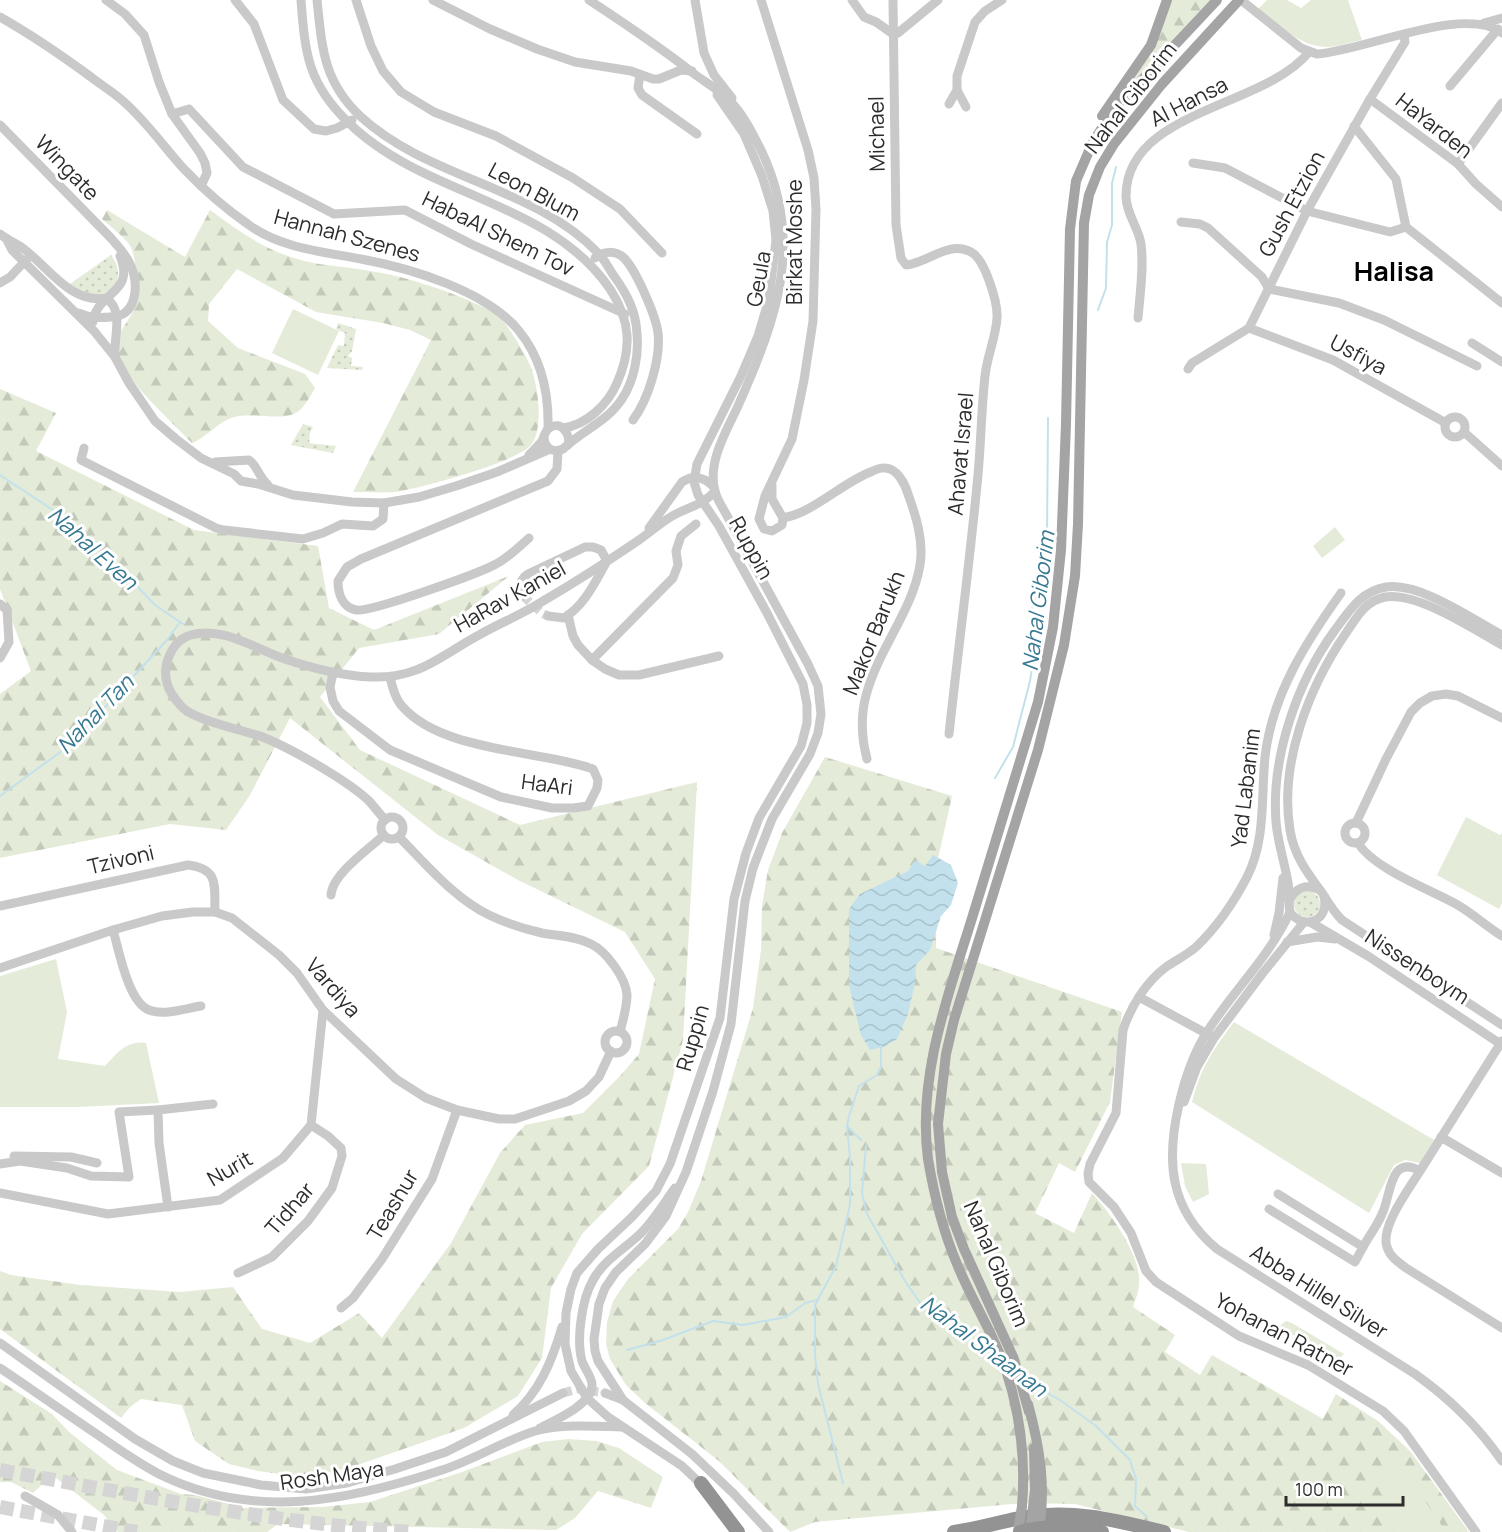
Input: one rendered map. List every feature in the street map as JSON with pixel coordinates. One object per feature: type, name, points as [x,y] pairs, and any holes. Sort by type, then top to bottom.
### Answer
[{"type":"highway","points":[[701,1483],[738,1532]]},
{"type":"highway","points":[[954,1532],[1027,1517],[1062,1514],[1096,1516],[1164,1532]]},
{"type":"highway","points":[[1019,1532],[1072,1528],[1102,1532]]},
{"type":"main road","points":[[1080,172],[1094,131],[1104,112],[1151,45],[1167,0]]},
{"type":"main road","name":"Nahal Giborim","points":[[1019,1532],[1023,1492],[1021,1430],[999,1351],[957,1266],[938,1209],[928,1159],[926,1116],[929,1081],[942,1020],[1038,702],[1048,661],[1064,519],[1070,229],[1076,181],[1092,144],[1112,112],[1217,0]]},
{"type":"main road","name":"Nahal Giborim","points":[[1030,1532],[1035,1469],[1028,1404],[1014,1359],[964,1249],[952,1217],[939,1152],[938,1124],[946,1054],[954,1020],[1038,750],[1064,645],[1075,576],[1078,524],[1084,223],[1089,195],[1100,167],[1126,128],[1162,84],[1240,0]]},
{"type":"main road","points":[[1028,1404],[1039,1444],[1041,1466],[1039,1532]]},
{"type":"street","points":[[106,0],[125,14],[144,36],[172,114],[205,163],[207,173],[201,186]]},
{"type":"street","points":[[235,0],[254,24],[283,100],[314,129],[326,131],[348,123],[359,115]]},
{"type":"street","name":"Leon Blum","points":[[301,0],[308,56],[316,83],[348,123],[380,149],[409,166],[548,231],[589,263],[605,282],[624,314],[627,341],[624,366],[613,391],[598,410],[573,427],[553,430],[525,459]]},
{"type":"street","name":"Leon Blum","points":[[247,481],[293,495],[352,502],[384,503],[419,497],[497,472],[525,459],[564,449],[606,417],[622,399],[631,380],[638,347],[636,321],[629,299],[599,254],[556,219],[416,154],[387,138],[359,115],[330,76],[321,42],[317,0]]},
{"type":"street","name":"Leon Blum","points":[[356,0],[371,46],[383,71],[402,93],[434,112],[496,136],[573,178],[620,209],[662,253]]},
{"type":"street","points":[[433,0],[490,29],[575,62],[622,70],[653,79],[681,70],[692,71]]},
{"type":"street","name":"Geula","points":[[589,0],[692,71],[739,111],[753,134],[773,179],[782,214],[784,240],[777,301],[753,372],[718,452],[714,470],[714,489]]},
{"type":"street","points":[[694,0],[708,64],[739,111]]},
{"type":"street","name":"Birkat Moshe","points":[[761,0],[808,150],[814,178],[816,209],[813,321],[804,380],[792,439],[765,496],[762,512]]},
{"type":"street","points":[[852,0],[864,17],[893,34],[898,33],[938,0]]},
{"type":"street","name":"Michael","points":[[893,0],[896,225],[901,258],[906,265]]},
{"type":"street","points":[[966,107],[957,90],[957,76],[975,22],[985,11],[1002,0]]},
{"type":"street","points":[[1240,0],[1291,41],[1309,52],[1326,53],[1451,24],[1478,23],[1502,18]]},
{"type":"street","name":"Hannah Szenes","points":[[0,17],[42,41],[124,102],[201,186],[250,226],[271,238],[293,245],[413,272],[444,282],[470,294],[500,313],[519,331],[539,364],[553,430]]},
{"type":"street","points":[[1450,86],[1500,31],[1478,23]]},
{"type":"street","name":"Gush Etzion","points":[[1249,328],[1307,211],[1354,126],[1403,46],[1404,35]]},
{"type":"street","points":[[663,50],[669,64],[664,76]]},
{"type":"street","name":"Al Hansa","points":[[1138,318],[1142,268],[1141,242],[1130,218],[1126,196],[1129,177],[1138,156],[1149,144],[1168,130],[1260,86],[1284,72],[1309,52]]},
{"type":"street","points":[[640,75],[637,82],[642,96],[697,134]]},
{"type":"street","name":"Geula","points":[[694,477],[697,464],[741,376],[758,336],[769,298],[776,240],[769,194],[750,147],[734,117],[711,86]]},
{"type":"street","points":[[949,104],[957,90]]},
{"type":"street","name":"HaYarden","points":[[1370,99],[1458,164],[1502,207]]},
{"type":"street","points":[[1458,164],[1502,103]]},
{"type":"street","name":"HabaAl Shem Tov","points":[[172,114],[189,110],[243,167],[334,214],[405,210],[471,244],[624,314]]},
{"type":"street","points":[[1494,114],[1502,121]]},
{"type":"street","name":"Wingate","points":[[0,125],[109,236],[126,258],[134,277],[132,306],[128,312],[117,317]]},
{"type":"street","points":[[1354,126],[1396,179],[1406,226],[1502,303]]},
{"type":"street","points":[[1193,163],[1225,168],[1307,211],[1390,232],[1406,226]]},
{"type":"street","points":[[1181,222],[1200,224],[1208,228],[1262,277],[1269,289],[1339,303],[1384,320],[1477,366]]},
{"type":"street","points":[[3,236],[28,259],[94,331],[115,357],[129,384],[155,421],[176,440],[208,461],[234,474],[239,480],[247,481],[253,478],[256,472],[250,460],[208,461]]},
{"type":"street","name":"Wingate","points":[[106,298],[118,290],[124,279],[120,257],[109,236]]},
{"type":"street","name":"Ahavat Israel","points":[[906,265],[914,264],[948,249],[972,252],[980,260],[997,306],[997,318],[985,374],[977,485],[949,734]]},
{"type":"street","points":[[589,263],[599,254],[611,252],[624,258],[654,314],[658,334],[651,384],[640,411],[633,420]]},
{"type":"street","points":[[28,259],[75,293],[91,299],[106,298],[114,306],[117,317],[115,357]]},
{"type":"street","points":[[0,283],[10,277],[28,259]]},
{"type":"street","points":[[94,331],[93,318],[96,309],[106,298]]},
{"type":"street","points":[[72,309],[93,318],[117,317]]},
{"type":"street","points":[[1188,369],[1192,363],[1249,328]]},
{"type":"street","name":"Usfiya","points":[[1249,328],[1333,360],[1446,423]]},
{"type":"street","points":[[1472,344],[1502,362]]},
{"type":"street","points":[[1452,417],[1459,417],[1464,422],[1464,432],[1459,437],[1450,436],[1446,431],[1446,423],[1452,417]]},
{"type":"street","points":[[529,538],[497,564],[386,605],[356,610],[347,606],[340,597],[338,581],[347,567],[361,559],[548,482],[557,469],[554,450],[545,445],[553,430],[569,438],[567,445]]},
{"type":"street","points":[[1464,432],[1502,466]]},
{"type":"street","points":[[84,448],[81,460],[224,530],[303,539],[342,524],[374,526],[383,519],[384,503]]},
{"type":"street","points":[[234,474],[237,462]]},
{"type":"street","name":"Makor Barukh","points":[[783,518],[797,514],[856,478],[885,467],[898,475],[906,488],[917,519],[921,549],[920,566],[912,591],[867,690],[862,713],[862,738],[867,759]]},
{"type":"street","name":"Leon Blum","points":[[256,472],[272,488]]},
{"type":"street","points":[[694,477],[706,480],[714,489]]},
{"type":"street","name":"HaRav Kaniel","points":[[642,538],[672,493],[682,482],[694,477]]},
{"type":"street","name":"Ruppin","points":[[694,477],[695,488],[702,503],[714,519],[767,613],[803,684],[807,705],[807,723],[801,746],[759,818],[746,853],[734,899],[720,1018],[670,1164],[656,1191],[598,1249],[578,1273],[571,1289],[566,1313],[565,1344],[571,1371],[587,1398],[603,1413],[682,1466],[747,1532]]},
{"type":"street","points":[[771,485],[771,496],[783,518],[779,528],[768,531],[760,523],[762,512],[768,507],[777,508]]},
{"type":"street","name":"HaRav Kaniel","points":[[390,676],[408,674],[428,666],[461,645],[541,603],[642,538],[670,517],[702,503],[714,489]]},
{"type":"street","name":"Ruppin","points":[[714,489],[818,686],[821,714],[819,733],[810,754],[772,819],[753,868],[745,901],[731,1024],[713,1091],[686,1172],[666,1216],[645,1244],[616,1272],[605,1288],[599,1304],[594,1351],[624,1400],[692,1454],[769,1532]]},
{"type":"street","points":[[672,493],[686,509]]},
{"type":"street","points":[[592,660],[673,578],[678,565],[676,551],[681,536],[696,524]]},
{"type":"street","points":[[523,596],[520,590],[522,578],[585,547],[601,550],[607,561],[585,599],[564,618],[548,616]]},
{"type":"street","name":"Yad Labanim","points":[[1290,899],[1276,822],[1276,791],[1290,718],[1314,663],[1326,642],[1356,602],[1376,589],[1396,586],[1408,588],[1434,598],[1502,635]]},
{"type":"street","name":"Yad Labanim","points":[[1139,997],[1153,978],[1202,941],[1235,898],[1255,862],[1260,842],[1265,756],[1272,721],[1285,685],[1302,651],[1341,593]]},
{"type":"street","name":"Yad Labanim","points":[[1318,889],[1301,864],[1290,833],[1288,792],[1293,757],[1310,695],[1336,647],[1364,607],[1381,598],[1405,597],[1431,607],[1502,645]]},
{"type":"street","points":[[0,604],[7,610],[9,642],[0,658]]},
{"type":"street","points":[[568,615],[573,636],[592,660],[619,675],[639,675],[719,656]]},
{"type":"street","points":[[385,820],[370,802],[349,786],[293,752],[268,739],[207,720],[184,709],[171,694],[166,671],[169,658],[180,640],[189,635],[202,633],[218,634],[282,658],[333,673],[390,676]]},
{"type":"street","name":"HaAri","points":[[333,673],[330,687],[333,701],[339,711],[390,750],[501,797],[552,808],[588,806],[594,796],[598,780],[593,770],[563,761],[479,745],[442,732],[418,720],[401,706],[390,676]]},
{"type":"street","points":[[1356,823],[1411,712],[1420,703],[1432,696],[1446,694],[1458,696],[1502,718]]},
{"type":"street","points":[[394,817],[401,822],[403,828],[399,837],[393,839],[384,835],[381,828],[385,820],[394,817]]},
{"type":"street","points":[[1358,843],[1363,839],[1365,832],[1362,826],[1356,823],[1347,826],[1344,832],[1348,841],[1358,843],[1364,852],[1382,865],[1459,906],[1502,936]]},
{"type":"street","points":[[330,895],[331,888],[339,876],[384,835]]},
{"type":"street","points":[[399,837],[449,885],[487,914],[514,925],[542,933],[568,936],[592,944],[607,955],[619,973],[627,993],[621,1032],[627,1039],[626,1045],[620,1052],[610,1051],[605,1044],[607,1036],[611,1032],[621,1032]]},
{"type":"street","points":[[1272,943],[1281,904],[1283,863]]},
{"type":"street","name":"Tzivoni","points":[[0,906],[188,865],[204,868],[210,872],[214,884],[215,912]]},
{"type":"street","points":[[1324,897],[1325,908],[1320,918],[1307,922],[1294,917],[1290,912],[1292,894],[1301,887],[1318,889],[1342,920],[1502,1025]]},
{"type":"street","name":"Vardiya","points":[[0,968],[113,930],[176,913],[215,912],[232,918],[279,955],[297,973],[323,1010],[396,1079],[426,1098],[457,1110],[499,1119],[515,1119],[569,1101],[586,1091],[599,1077],[610,1051]]},
{"type":"street","name":"Abba Hillel Silver","points":[[1290,912],[1272,943],[1191,1061],[1174,1124],[1171,1160],[1174,1184],[1187,1215],[1205,1239],[1217,1249],[1428,1383],[1471,1421],[1502,1461]]},
{"type":"street","name":"Abba Hillel Silver","points":[[1210,1035],[1287,942],[1307,922]]},
{"type":"street","name":"Nissenboym","points":[[1307,922],[1343,941],[1501,1043]]},
{"type":"street","points":[[113,930],[132,991],[139,1003],[150,1011],[201,1006]]},
{"type":"street","points":[[1287,942],[1317,937],[1343,941]]},
{"type":"street","points":[[1139,997],[1210,1035]]},
{"type":"street","name":"Yohanan Ratner","points":[[1139,997],[1127,1018],[1124,1030],[1116,1113],[1090,1164],[1089,1182],[1114,1207],[1131,1233],[1146,1271],[1156,1282],[1239,1336],[1308,1365],[1383,1411],[1404,1431],[1476,1532]]},
{"type":"street","points":[[311,1125],[323,1010]]},
{"type":"street","points":[[1501,1043],[1420,1171],[1389,1225],[1385,1238],[1387,1248],[1394,1259],[1502,1328]]},
{"type":"street","points":[[0,1164],[20,1161],[67,1168],[92,1176],[129,1177],[119,1112],[213,1104]]},
{"type":"street","points":[[158,1110],[159,1143],[168,1207]]},
{"type":"street","name":"Teashur","points":[[341,1308],[353,1298],[417,1206],[432,1179],[457,1110]]},
{"type":"street","name":"Nurit","points":[[0,1193],[108,1214],[220,1200],[283,1158],[311,1125]]},
{"type":"street","name":"Tidhar","points":[[238,1273],[272,1257],[308,1221],[332,1188],[342,1156],[341,1148],[311,1125]]},
{"type":"street","points":[[1441,1137],[1502,1173]]},
{"type":"street","points":[[0,1158],[21,1155],[71,1157],[97,1163]]},
{"type":"street","points":[[1278,1194],[1363,1247],[1383,1213],[1396,1172],[1408,1167],[1420,1171]]},
{"type":"street","points":[[536,1431],[574,1410],[587,1398],[592,1386],[582,1363],[579,1342],[586,1296],[592,1280],[602,1266],[640,1234],[686,1172]]},
{"type":"street","name":"Abba Hillel Silver","points":[[1269,1209],[1355,1262],[1363,1247]]},
{"type":"street","points":[[505,1423],[536,1391],[546,1373],[566,1313]]},
{"type":"street","name":"Rosh Maya","points":[[0,1343],[135,1439],[173,1461],[203,1473],[261,1485],[306,1489],[347,1483],[446,1452],[563,1393]]},
{"type":"street","name":"Rosh Maya","points":[[0,1368],[122,1452],[159,1474],[185,1485],[247,1501],[270,1503],[314,1501],[382,1489],[446,1469],[536,1431],[565,1427],[623,1427]]},
{"type":"street","points":[[605,1393],[624,1400]]},
{"type":"street","points":[[25,1496],[58,1515],[72,1532]]},
{"type":"green space","points":[[1171,0],[1210,0],[1122,94]]},
{"type":"green space","points":[[1267,0],[1287,0],[1301,8],[1311,0],[1348,0],[1362,40],[1329,47],[1309,44],[1291,34],[1258,9]]},
{"type":"green space","points":[[107,210],[185,257],[210,210],[253,240],[288,256],[316,264],[404,278],[489,309],[497,314],[507,326],[532,371],[539,406],[535,439],[530,446],[506,460],[444,480],[394,492],[353,492],[431,340],[410,330],[383,323],[316,312],[237,269],[209,304],[208,321],[238,348],[305,374],[315,388],[304,406],[296,413],[279,417],[249,415],[231,418],[192,443],[138,388],[117,357],[119,336],[135,307],[136,275],[134,256],[129,244],[102,219]]},
{"type":"green space","points":[[111,255],[116,264],[118,279],[110,290],[103,294],[85,294],[70,284]]},
{"type":"green space","points":[[293,309],[339,331],[318,375],[272,353]]},
{"type":"green space","points":[[338,323],[356,329],[352,351],[348,356],[352,358],[351,366],[363,367],[362,370],[327,368],[338,345],[344,346],[345,333],[336,329]]},
{"type":"green space","points":[[0,389],[56,413],[36,451],[194,530],[318,546],[329,608],[374,630],[509,576],[439,634],[359,648],[320,697],[360,750],[520,825],[697,782],[683,1040],[649,1166],[582,1234],[551,1288],[542,1358],[518,1396],[464,1428],[346,1469],[301,1477],[258,1471],[229,1464],[195,1441],[182,1405],[141,1399],[121,1418],[0,1329],[0,1271],[11,1275],[80,1285],[180,1292],[233,1287],[262,1329],[310,1343],[359,1313],[382,1338],[451,1243],[500,1153],[525,1125],[583,1113],[639,1054],[655,979],[625,932],[518,880],[438,835],[290,718],[250,795],[226,830],[170,824],[0,858],[0,694],[31,671],[0,589]]},
{"type":"green space","points":[[303,424],[313,427],[309,443],[336,446],[333,453],[291,445]]},
{"type":"green space","points":[[1335,527],[1345,540],[1322,558],[1313,546]]},
{"type":"green space","points":[[825,757],[952,796],[937,863],[936,948],[1122,1012],[1110,1102],[1075,1172],[1059,1163],[1035,1213],[1074,1233],[1092,1193],[1116,1223],[1135,1261],[1139,1273],[1139,1284],[1133,1307],[1175,1335],[1165,1352],[1200,1375],[1212,1355],[1323,1419],[1336,1394],[1378,1421],[1411,1452],[1469,1532],[1189,1532],[1075,1504],[1024,1503],[815,1522],[790,1532],[719,1461],[645,1403],[626,1385],[610,1359],[606,1344],[607,1322],[613,1301],[628,1279],[678,1229],[701,1181],[753,1008],[761,950],[762,906],[768,870],[782,833]]},
{"type":"green space","points":[[1466,817],[1500,835],[1502,833],[1502,903],[1499,909],[1437,875]]},
{"type":"green space","points":[[1307,891],[1316,895],[1320,904],[1316,913],[1307,917],[1298,913],[1294,904],[1298,895]]},
{"type":"green space","points":[[56,959],[67,1012],[58,1059],[105,1066],[118,1052],[128,1046],[146,1043],[159,1103],[78,1107],[0,1107],[0,976]]},
{"type":"green space","points":[[1234,1022],[1434,1140],[1420,1163],[1405,1160],[1394,1165],[1369,1213],[1192,1102],[1208,1059]]},
{"type":"green space","points":[[1181,1163],[1206,1164],[1209,1194],[1193,1202],[1185,1186]]},
{"type":"green space","points":[[1286,1321],[1344,1354],[1337,1360],[1278,1327]]},
{"type":"green space","points":[[0,1381],[52,1414],[69,1432],[117,1470],[181,1494],[195,1495],[244,1508],[323,1507],[370,1502],[462,1472],[542,1442],[568,1439],[596,1441],[619,1448],[663,1477],[651,1508],[598,1491],[575,1518],[556,1530],[278,1524],[267,1532],[118,1532],[104,1515],[52,1475],[33,1493],[11,1482],[0,1482]]},
{"type":"green space","points":[[1394,1455],[1446,1532],[1399,1532],[1382,1508]]},
{"type":"water","points":[[933,855],[951,865],[958,883],[951,905],[941,916],[930,950],[916,965],[915,983],[908,1014],[897,1039],[884,1047],[870,1050],[861,1035],[849,986],[849,909],[860,894],[908,871],[915,860],[925,866]]},
{"type":"waterway","points":[[1098,310],[1106,288],[1107,242],[1112,225],[1112,183],[1116,167]]},
{"type":"waterway","name":"Nahal Giborim","points":[[995,778],[1013,747],[1030,681],[1035,649],[1032,609],[1043,572],[1047,538],[1048,418]]},
{"type":"waterway","name":"Nahal Even","points":[[0,475],[65,518],[116,564],[155,605],[183,624]]},
{"type":"waterway","name":"Nahal Tan","points":[[0,796],[70,745],[167,640],[180,622]]},
{"type":"waterway","name":"Nahal Giborim","points":[[843,1483],[818,1384],[815,1355],[815,1305],[836,1266],[850,1205],[847,1126],[849,1116],[859,1086],[877,1075],[881,1067],[881,1046]]},
{"type":"waterway","name":"Nahal Shaanan","points":[[848,1127],[861,1140]]},
{"type":"waterway","name":"Nahal Shaanan","points":[[866,1146],[862,1193],[867,1214],[905,1281],[921,1304],[942,1321],[981,1348],[994,1353]]},
{"type":"waterway","points":[[627,1350],[663,1340],[713,1321],[743,1325],[786,1317],[805,1303],[817,1300]]},
{"type":"waterway","name":"Nahal Shaanan","points":[[1024,1377],[1096,1426],[1130,1460],[1136,1479],[1135,1506],[1147,1517]]},
{"type":"tunnel","points":[[523,596],[548,616]]},
{"type":"tunnel","points":[[563,1393],[578,1389],[605,1393]]},
{"type":"tunnel","points":[[0,1470],[256,1515],[411,1532]]},
{"type":"tunnel","points":[[0,1507],[137,1532]]},
{"type":"district","name":"Halisa","points":[[1394,272]]}]
